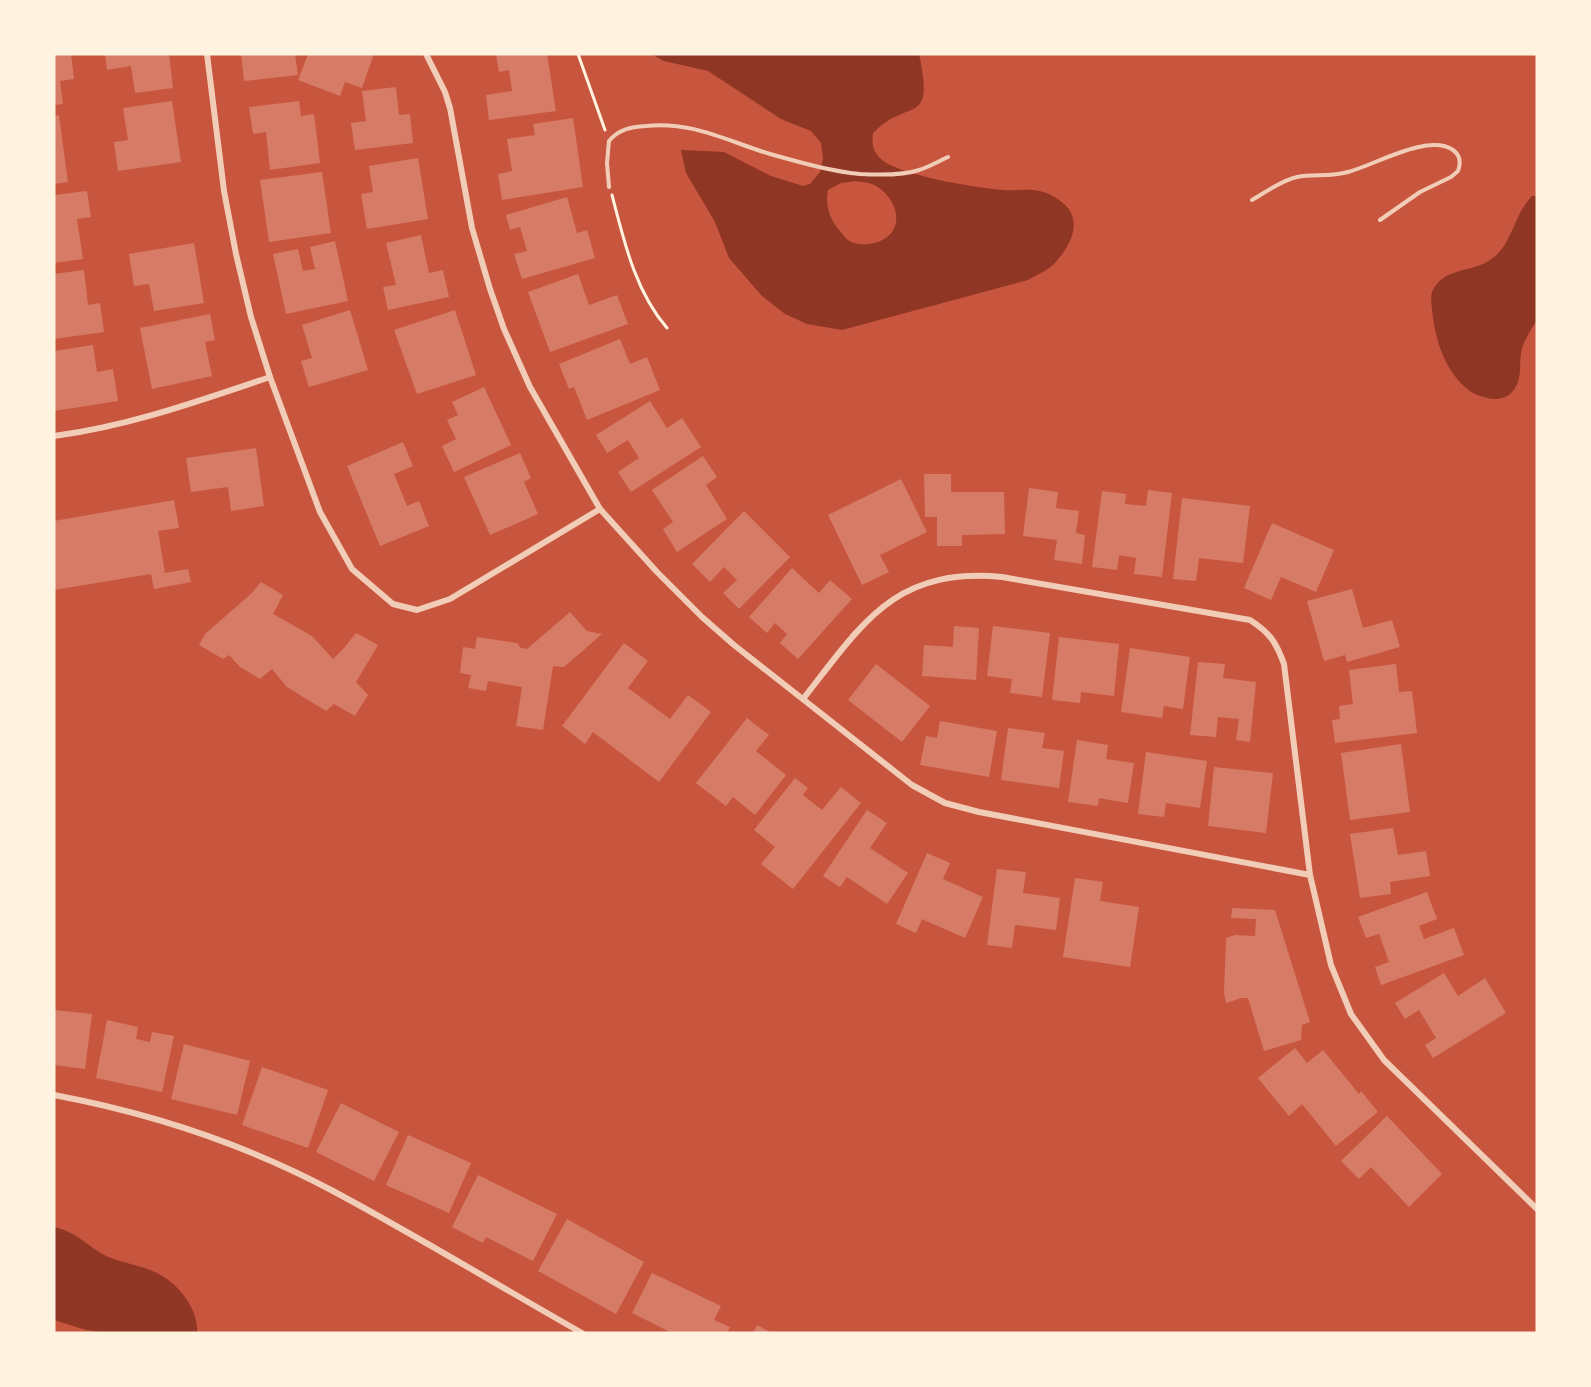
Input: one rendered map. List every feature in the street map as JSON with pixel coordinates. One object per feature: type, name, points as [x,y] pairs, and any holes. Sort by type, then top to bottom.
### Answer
[{"type":"street","points":[[207,54],[224,191],[251,317],[270,377],[320,512],[352,569],[393,604],[417,610],[450,599],[600,509]]},
{"type":"street","points":[[426,54],[445,92],[450,108],[472,228],[490,289],[504,329],[530,387],[600,509],[657,572],[702,617],[912,784],[945,803],[979,812],[1310,875]]},
{"type":"street","points":[[54,436],[135,421],[270,377]]},
{"type":"street","points":[[803,699],[864,622],[878,609],[910,589],[965,575],[1002,577],[1250,620],[1266,630],[1278,646],[1284,664],[1310,875],[1331,965],[1351,1014],[1384,1060],[1537,1209]]},
{"type":"street","points":[[54,1095],[154,1120],[271,1162],[332,1191],[582,1333]]},
{"type":"lane","points":[[609,187],[607,163],[609,141],[618,132],[629,128],[677,125],[696,128],[810,165],[860,174],[884,175],[918,171],[948,157]]},
{"type":"lane","points":[[1252,200],[1289,179],[1348,172],[1422,146],[1437,145],[1455,152],[1459,158],[1458,171],[1451,177],[1420,192],[1380,220]]},
{"type":"path","points":[[578,54],[609,141]]},
{"type":"path","points":[[609,187],[623,237],[644,297],[667,328]]},
{"type":"shaded area","points":[[651,54],[919,54],[924,93],[921,102],[915,108],[886,122],[873,133],[873,146],[877,155],[902,170],[938,180],[991,189],[1035,190],[1050,195],[1064,204],[1071,214],[1073,228],[1069,243],[1052,266],[1028,280],[842,330],[807,324],[785,314],[762,296],[729,258],[715,222],[686,173],[681,150],[724,152],[771,176],[803,186],[810,184],[820,172],[823,158],[821,143],[811,131],[781,119],[708,71],[664,61]],"holes":[[[855,181],[869,183],[881,189],[894,206],[895,226],[883,240],[870,244],[857,244],[845,237],[831,218],[827,202],[828,190],[841,183]]]},
{"type":"shaded area","points":[[1532,196],[1537,196],[1537,320],[1522,349],[1520,375],[1516,386],[1507,396],[1490,399],[1472,392],[1461,384],[1448,365],[1436,332],[1431,294],[1443,278],[1483,264],[1498,254]]},
{"type":"shaded area","points":[[54,1227],[76,1236],[106,1256],[163,1276],[178,1289],[190,1305],[197,1324],[197,1333],[100,1332],[54,1320]]},
{"type":"building","points":[[54,54],[71,54],[74,79],[60,81],[63,104],[54,105]]},
{"type":"building","points":[[105,54],[169,54],[173,88],[135,93],[131,66],[107,70]]},
{"type":"building","points":[[241,54],[295,54],[298,75],[244,81]]},
{"type":"building","points":[[308,54],[374,54],[362,88],[345,82],[340,96],[298,80]]},
{"type":"building","points":[[496,54],[547,54],[556,111],[489,120],[486,95],[512,91],[509,70],[499,72]]},
{"type":"building","points":[[396,87],[399,115],[410,114],[413,143],[355,150],[351,123],[366,121],[362,91]]},
{"type":"building","points":[[172,101],[181,162],[118,171],[114,142],[128,140],[123,108]]},
{"type":"building","points":[[299,101],[301,116],[314,114],[320,163],[270,170],[266,132],[253,134],[249,107]]},
{"type":"building","points":[[59,115],[68,182],[54,184],[54,116]]},
{"type":"building","points":[[573,118],[583,187],[502,200],[498,174],[512,171],[507,139],[535,135],[533,124]]},
{"type":"building","points":[[418,158],[428,219],[367,229],[361,194],[373,192],[369,166]]},
{"type":"building","points":[[322,172],[331,233],[269,242],[260,180]]},
{"type":"building","points":[[87,191],[91,217],[77,219],[83,259],[54,263],[54,195]]},
{"type":"building","points":[[567,197],[577,233],[587,230],[595,258],[522,279],[514,254],[527,251],[520,227],[510,230],[506,215]]},
{"type":"building","points":[[421,235],[429,273],[443,270],[449,297],[388,310],[383,287],[396,285],[386,243]]},
{"type":"building","points":[[335,241],[348,301],[286,314],[273,254],[298,249],[303,271],[315,269],[310,247]]},
{"type":"building","points":[[194,243],[204,303],[154,311],[149,284],[134,286],[129,254]]},
{"type":"building","points":[[84,270],[88,305],[100,303],[104,332],[54,339],[54,274]]},
{"type":"building","points":[[578,274],[589,305],[617,295],[628,324],[550,352],[528,292]]},
{"type":"building","points":[[350,310],[368,370],[309,387],[301,361],[312,358],[302,325]]},
{"type":"building","points":[[455,310],[476,375],[417,394],[394,330]]},
{"type":"building","points":[[210,314],[215,340],[205,342],[212,376],[152,389],[140,328]]},
{"type":"building","points":[[620,339],[630,364],[647,357],[660,390],[587,420],[574,387],[569,389],[559,364]]},
{"type":"building","points":[[93,345],[97,372],[113,369],[118,401],[54,411],[54,351]]},
{"type":"building","points":[[484,387],[511,445],[454,472],[442,446],[456,439],[447,420],[458,415],[452,402]]},
{"type":"building","points":[[650,401],[667,428],[682,418],[701,447],[631,492],[618,472],[639,458],[628,440],[607,453],[596,435]]},
{"type":"building","points":[[403,442],[413,466],[394,474],[407,506],[419,501],[429,526],[380,546],[347,466]]},
{"type":"building","points":[[256,448],[264,506],[231,511],[228,487],[191,492],[186,458]]},
{"type":"building","points":[[520,453],[531,478],[524,482],[538,514],[490,535],[464,477]]},
{"type":"building","points":[[703,456],[717,477],[706,485],[727,519],[677,552],[663,529],[673,522],[652,490]]},
{"type":"building","points":[[924,474],[951,474],[951,492],[1004,492],[1005,534],[962,535],[962,546],[937,546],[937,517],[925,517]]},
{"type":"building","points":[[901,479],[927,532],[880,555],[889,572],[862,585],[828,515]]},
{"type":"building","points":[[1029,488],[1058,492],[1056,508],[1079,511],[1076,533],[1085,535],[1082,564],[1054,560],[1057,540],[1023,536]]},
{"type":"building","points":[[1148,490],[1172,493],[1162,577],[1134,574],[1136,558],[1119,555],[1117,570],[1092,567],[1102,491],[1126,494],[1125,504],[1146,506]]},
{"type":"building","points":[[1182,498],[1250,506],[1243,563],[1199,558],[1196,581],[1173,579]]},
{"type":"building","points":[[174,500],[179,528],[158,531],[165,573],[188,569],[191,582],[154,589],[151,574],[54,590],[54,521]]},
{"type":"building","points":[[744,511],[790,557],[739,609],[723,593],[737,580],[724,567],[710,582],[692,564]]},
{"type":"building","points":[[1272,523],[1334,550],[1316,592],[1281,577],[1271,600],[1244,588]]},
{"type":"building","points":[[792,568],[819,593],[830,580],[852,599],[798,659],[780,643],[787,634],[775,623],[767,633],[749,617]]},
{"type":"building","points":[[261,582],[283,595],[273,614],[312,636],[333,659],[356,633],[378,645],[356,682],[368,695],[355,716],[334,704],[326,711],[287,687],[272,669],[260,679],[240,667],[229,655],[223,659],[199,645],[205,634],[252,593]]},
{"type":"building","points":[[1352,589],[1363,628],[1392,620],[1400,647],[1347,662],[1345,655],[1324,661],[1307,601]]},
{"type":"building","points":[[570,612],[587,631],[602,634],[564,667],[553,666],[543,730],[516,726],[522,687],[488,681],[486,691],[468,688],[471,675],[460,673],[463,647],[475,649],[477,637],[517,643],[521,648],[527,649]]},
{"type":"building","points":[[954,626],[979,628],[976,680],[922,676],[924,645],[953,647]]},
{"type":"building","points":[[993,626],[1050,633],[1042,697],[1010,693],[1012,679],[987,676]]},
{"type":"building","points":[[1059,637],[1119,644],[1114,696],[1081,692],[1080,703],[1052,700]]},
{"type":"building","points":[[624,643],[648,661],[628,688],[670,719],[688,695],[711,712],[659,782],[593,732],[585,744],[562,726]]},
{"type":"building","points":[[1130,648],[1190,657],[1183,709],[1164,706],[1162,718],[1121,712]]},
{"type":"building","points":[[1198,662],[1225,664],[1223,678],[1256,682],[1250,742],[1236,740],[1239,719],[1218,717],[1216,737],[1190,735]]},
{"type":"building","points":[[876,664],[930,706],[902,742],[848,700]]},
{"type":"building","points":[[1396,664],[1399,692],[1412,691],[1417,733],[1335,743],[1332,720],[1340,719],[1339,706],[1353,704],[1349,670]]},
{"type":"building","points":[[747,718],[769,735],[756,751],[786,775],[755,815],[733,797],[726,806],[696,783]]},
{"type":"building","points":[[940,721],[997,731],[989,777],[920,765],[926,736],[937,738]]},
{"type":"building","points":[[1008,728],[1045,733],[1042,748],[1064,751],[1059,788],[1001,780]]},
{"type":"building","points":[[1077,740],[1108,745],[1106,759],[1134,763],[1128,803],[1099,798],[1098,806],[1068,802]]},
{"type":"building","points":[[1401,744],[1410,812],[1350,820],[1341,753]]},
{"type":"building","points":[[1146,752],[1207,761],[1200,808],[1166,803],[1164,817],[1138,814]]},
{"type":"building","points":[[1214,767],[1273,773],[1266,833],[1208,826]]},
{"type":"building","points":[[795,778],[808,788],[803,795],[822,810],[841,787],[861,803],[793,889],[761,864],[775,847],[754,830]]},
{"type":"building","points":[[867,810],[887,823],[870,848],[908,873],[887,904],[847,877],[840,887],[823,876]]},
{"type":"building","points":[[1393,828],[1398,855],[1426,851],[1430,876],[1390,882],[1391,894],[1360,898],[1350,834]]},
{"type":"building","points":[[927,853],[950,863],[943,879],[983,897],[965,938],[922,919],[916,933],[896,924]]},
{"type":"building","points":[[997,869],[1026,872],[1023,893],[1060,898],[1056,930],[1015,925],[1012,948],[987,945]]},
{"type":"building","points":[[1075,878],[1103,882],[1100,901],[1139,907],[1130,967],[1063,957]]},
{"type":"building","points":[[1427,892],[1437,919],[1419,926],[1424,939],[1454,928],[1464,955],[1381,985],[1375,967],[1389,962],[1379,934],[1366,938],[1358,917]]},
{"type":"building","points":[[1232,908],[1275,910],[1310,1022],[1302,1025],[1301,1040],[1264,1051],[1248,998],[1226,1003],[1224,993],[1226,938],[1235,935],[1255,936],[1256,919],[1231,918]]},
{"type":"building","points":[[1444,973],[1458,996],[1485,978],[1506,1013],[1433,1058],[1425,1045],[1436,1038],[1419,1010],[1405,1019],[1395,1003]]},
{"type":"building","points":[[54,1010],[92,1014],[85,1069],[54,1065]]},
{"type":"building","points":[[107,1020],[138,1027],[136,1039],[150,1042],[152,1032],[174,1036],[162,1092],[96,1078]]},
{"type":"building","points":[[184,1044],[250,1061],[237,1115],[171,1099]]},
{"type":"building","points":[[1295,1048],[1307,1063],[1323,1050],[1359,1094],[1361,1091],[1378,1112],[1336,1146],[1302,1104],[1289,1116],[1258,1078]]},
{"type":"building","points":[[262,1067],[328,1090],[308,1148],[242,1125]]},
{"type":"building","points":[[341,1103],[399,1132],[374,1181],[316,1152]]},
{"type":"building","points":[[1387,1116],[1442,1174],[1409,1207],[1371,1167],[1359,1179],[1341,1161]]},
{"type":"building","points":[[408,1135],[471,1163],[449,1213],[386,1185]]},
{"type":"building","points":[[478,1175],[557,1214],[533,1261],[486,1237],[483,1243],[452,1227]]},
{"type":"building","points":[[567,1219],[644,1262],[616,1314],[538,1271]]},
{"type":"building","points":[[652,1273],[721,1306],[714,1320],[730,1327],[727,1333],[672,1333],[632,1313]]},
{"type":"building","points":[[757,1325],[772,1333],[753,1333]]}]
